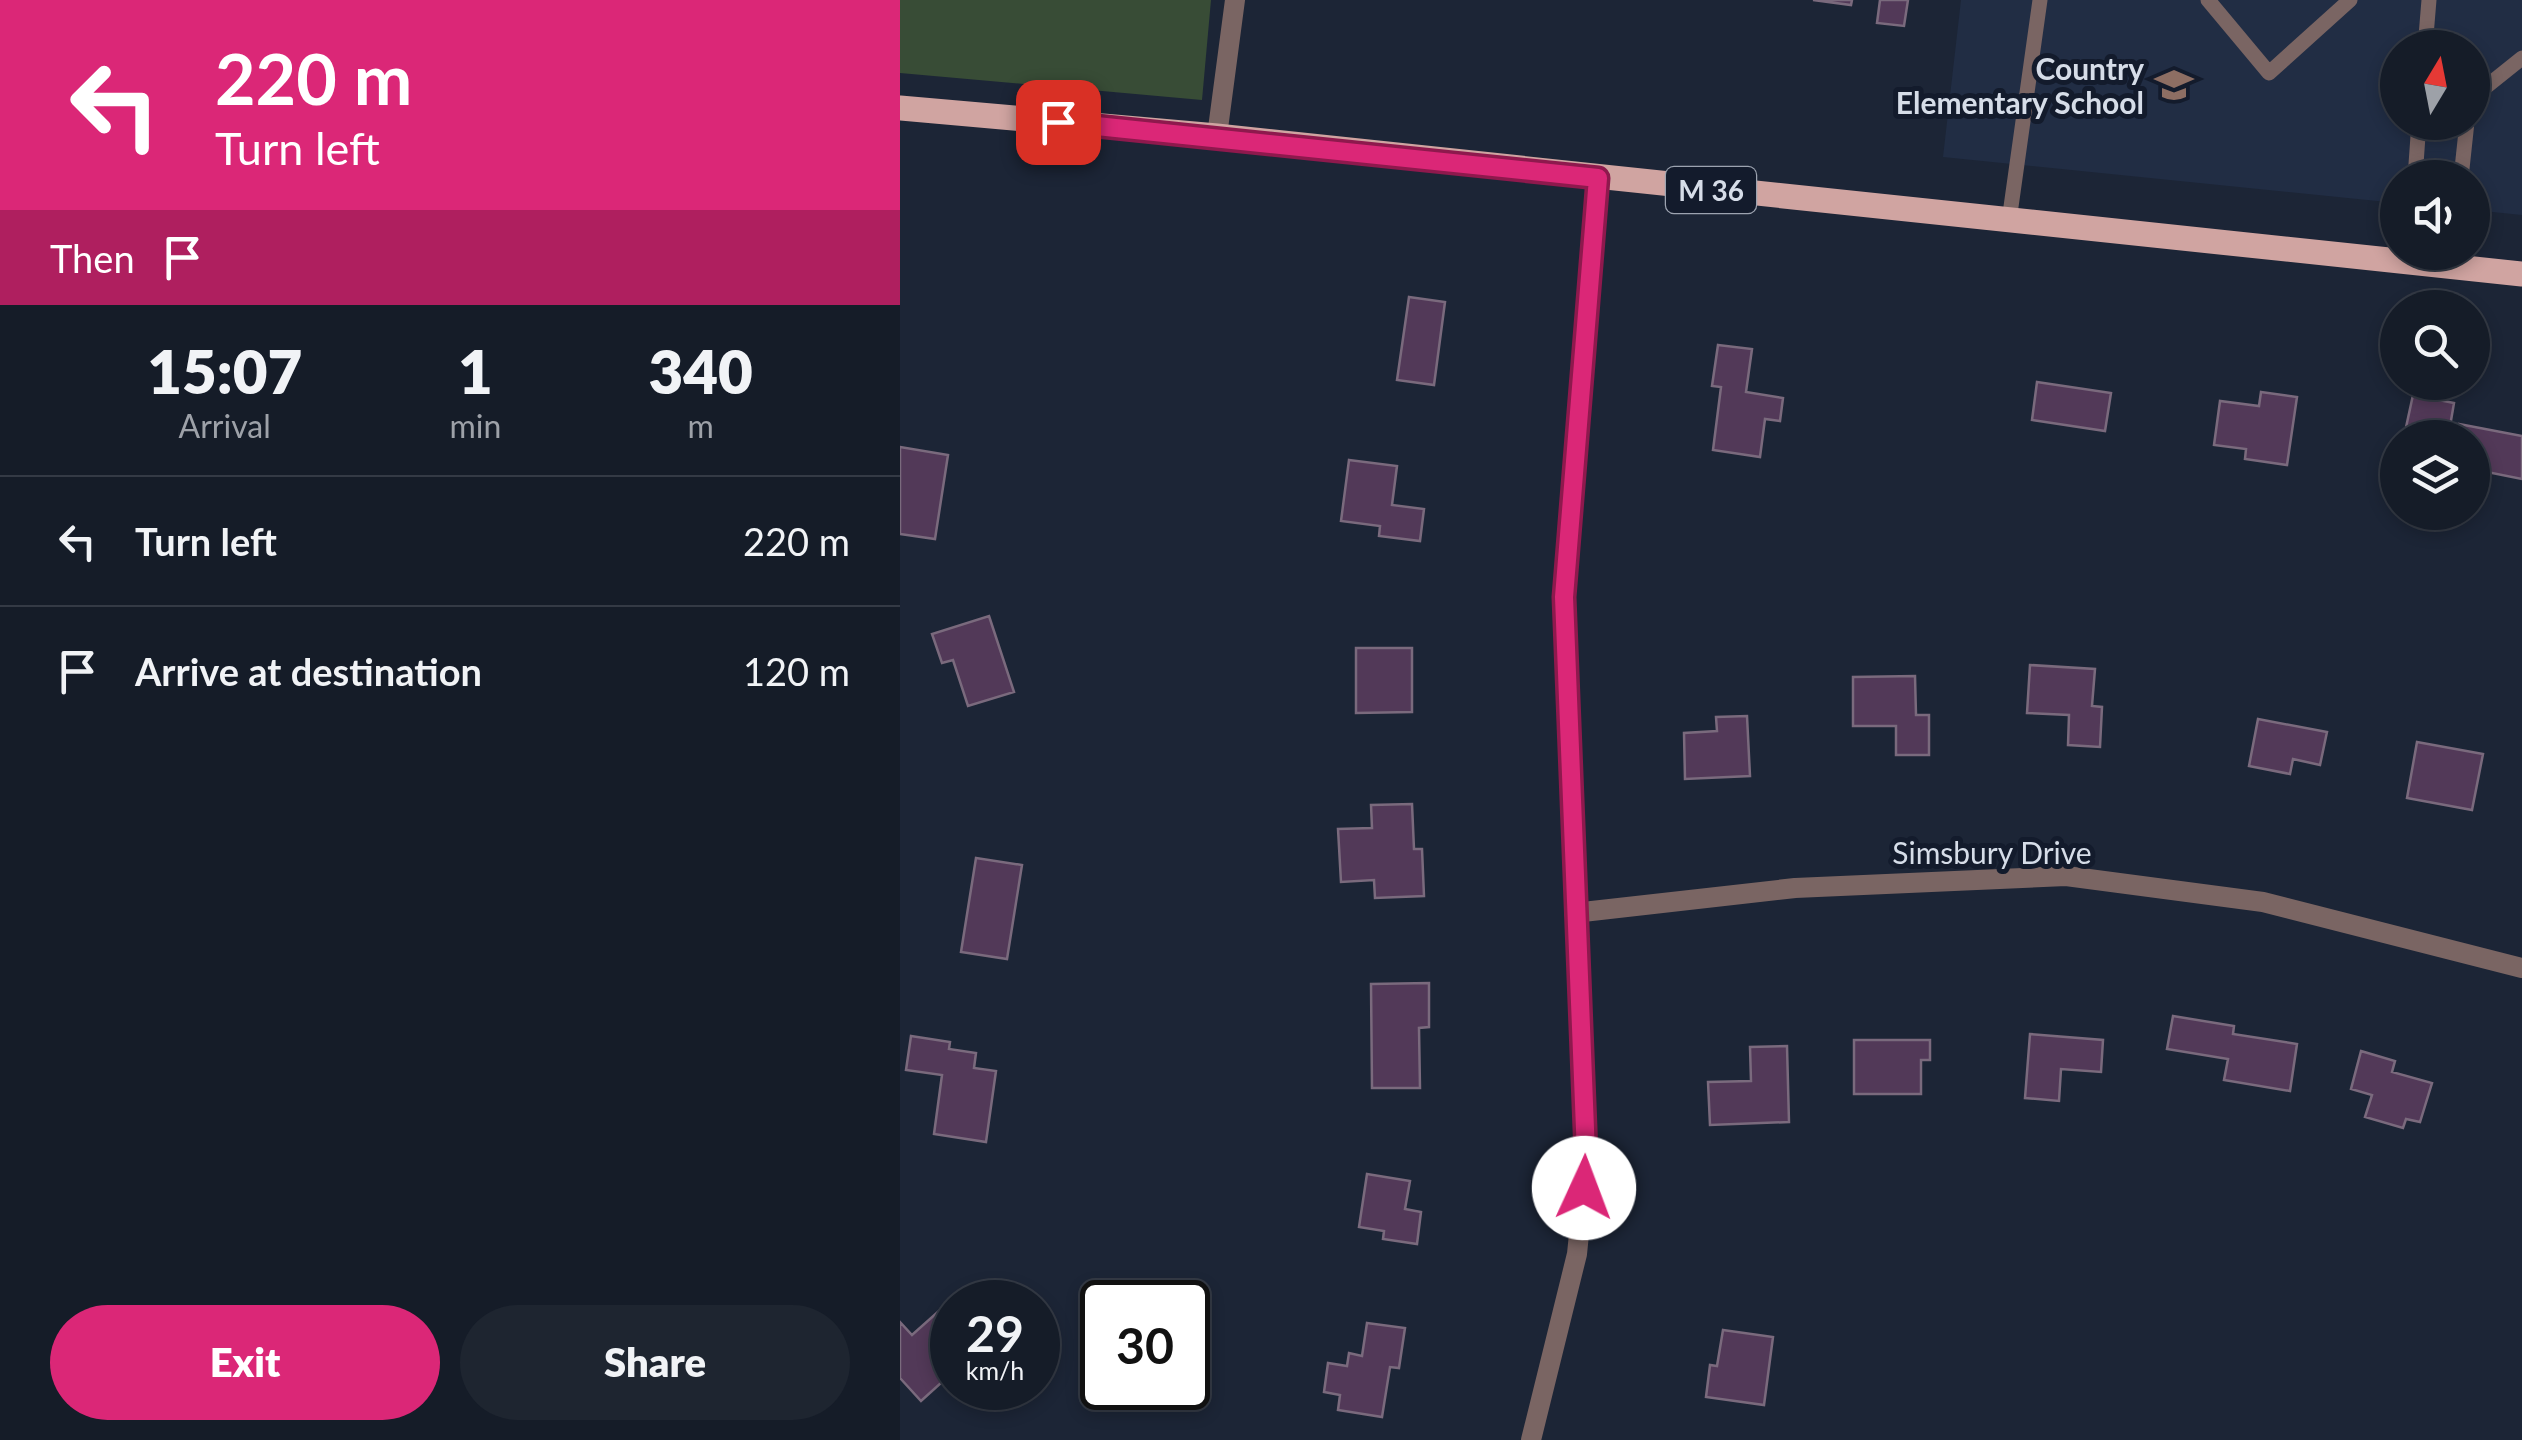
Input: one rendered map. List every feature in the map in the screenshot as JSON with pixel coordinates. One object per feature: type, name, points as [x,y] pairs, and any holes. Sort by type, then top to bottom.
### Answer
[{"type":"main road","name":"M 36","points":[[900,108],[1217,136],[2009,221],[2380,255]]},
{"type":"main road","name":"M 36","points":[[2490,267],[2522,274]]},
{"type":"street","points":[[1217,136],[1235,0]]},
{"type":"street","points":[[1531,1440],[1577,1254],[1586,1154],[1564,597],[1598,178]]},
{"type":"street","name":"Simsbury Drive","points":[[1574,913],[1796,888],[2066,876],[2263,902],[2522,968]]},
{"type":"lane","points":[[2009,221],[2040,0]]},
{"type":"lane","points":[[2208,0],[2270,74],[2350,0]]},
{"type":"lane","points":[[2426,30],[2429,0]]},
{"type":"lane","points":[[2490,84],[2522,58]]},
{"type":"shaded area","name":"Country Elementary School","points":[[1961,0],[2522,0],[2522,215],[2490,212],[2490,160],[2380,160],[2380,201],[1943,157]]},
{"type":"green space","points":[[900,0],[1211,0],[1202,100],[900,73]]},
{"type":"building","points":[[1813,0],[1852,0],[1851,5]]},
{"type":"building","points":[[1880,0],[1908,0],[1904,26],[1877,23]]},
{"type":"building","points":[[1409,297],[1445,302],[1434,385],[1397,380]]},
{"type":"building","points":[[1718,345],[1752,349],[1746,392],[1783,398],[1780,421],[1765,419],[1760,457],[1713,450],[1721,387],[1712,386]]},
{"type":"building","points":[[2037,382],[2111,393],[2105,431],[2032,420]]},
{"type":"building","points":[[2261,392],[2297,397],[2287,465],[2245,459],[2246,449],[2214,445],[2220,401],[2259,406]]},
{"type":"building","points":[[2412,400],[2454,403],[2451,420],[2408,420]]},
{"type":"building","points":[[2490,430],[2522,436],[2522,479],[2490,473]]},
{"type":"building","points":[[900,447],[948,455],[935,539],[900,534]]},
{"type":"building","points":[[1349,460],[1397,466],[1392,505],[1424,509],[1420,541],[1379,536],[1380,526],[1341,521]]},
{"type":"building","points":[[989,616],[1014,692],[968,706],[953,660],[942,663],[932,634]]},
{"type":"building","points":[[1356,648],[1412,648],[1412,712],[1356,713]]},
{"type":"building","points":[[2030,665],[2095,669],[2092,706],[2102,707],[2100,747],[2068,745],[2069,715],[2027,713]]},
{"type":"building","points":[[1915,676],[1916,715],[1929,715],[1929,755],[1896,755],[1896,726],[1853,726],[1853,677]]},
{"type":"building","points":[[1747,716],[1750,776],[1685,779],[1684,733],[1717,731],[1716,717]]},
{"type":"building","points":[[2258,719],[2327,732],[2320,765],[2293,759],[2290,774],[2249,766]]},
{"type":"building","points":[[2417,742],[2483,754],[2472,810],[2407,798]]},
{"type":"building","points":[[1412,804],[1414,849],[1422,849],[1424,896],[1375,898],[1374,880],[1341,882],[1338,829],[1372,828],[1371,805]]},
{"type":"building","points":[[976,858],[1022,865],[1007,959],[961,952]]},
{"type":"building","points":[[1429,983],[1429,1027],[1419,1028],[1420,1088],[1372,1088],[1371,984]]},
{"type":"building","points":[[2173,1016],[2234,1026],[2233,1034],[2297,1044],[2290,1091],[2224,1080],[2228,1059],[2167,1049]]},
{"type":"building","points":[[2030,1034],[2103,1040],[2101,1072],[2061,1069],[2059,1101],[2025,1098]]},
{"type":"building","points":[[911,1036],[950,1042],[949,1049],[976,1053],[974,1068],[996,1071],[986,1142],[934,1134],[942,1075],[906,1070]]},
{"type":"building","points":[[1854,1040],[1930,1040],[1930,1060],[1921,1060],[1921,1094],[1854,1094]]},
{"type":"building","points":[[1787,1046],[1789,1122],[1710,1125],[1708,1082],[1751,1081],[1750,1047]]},
{"type":"building","points":[[2361,1051],[2395,1061],[2392,1072],[2432,1083],[2420,1122],[2406,1119],[2403,1128],[2365,1117],[2372,1095],[2351,1089]]},
{"type":"building","points":[[1367,1174],[1410,1181],[1405,1209],[1421,1212],[1417,1244],[1383,1239],[1384,1231],[1359,1227]]},
{"type":"building","points":[[930,1319],[930,1393],[921,1401],[900,1378],[900,1322],[912,1335]]},
{"type":"building","points":[[1367,1323],[1405,1328],[1399,1368],[1390,1367],[1382,1417],[1338,1410],[1340,1395],[1324,1392],[1328,1363],[1347,1366],[1349,1353],[1362,1356]]},
{"type":"building","points":[[1723,1330],[1773,1337],[1764,1405],[1706,1397],[1710,1365],[1717,1366]]},
{"type":"place","name":"Country Elementary School","points":[[2174,85]]},
{"type":"route","points":[[1058,122],[1598,178],[1564,597],[1586,1154],[1584,1188]]}]
